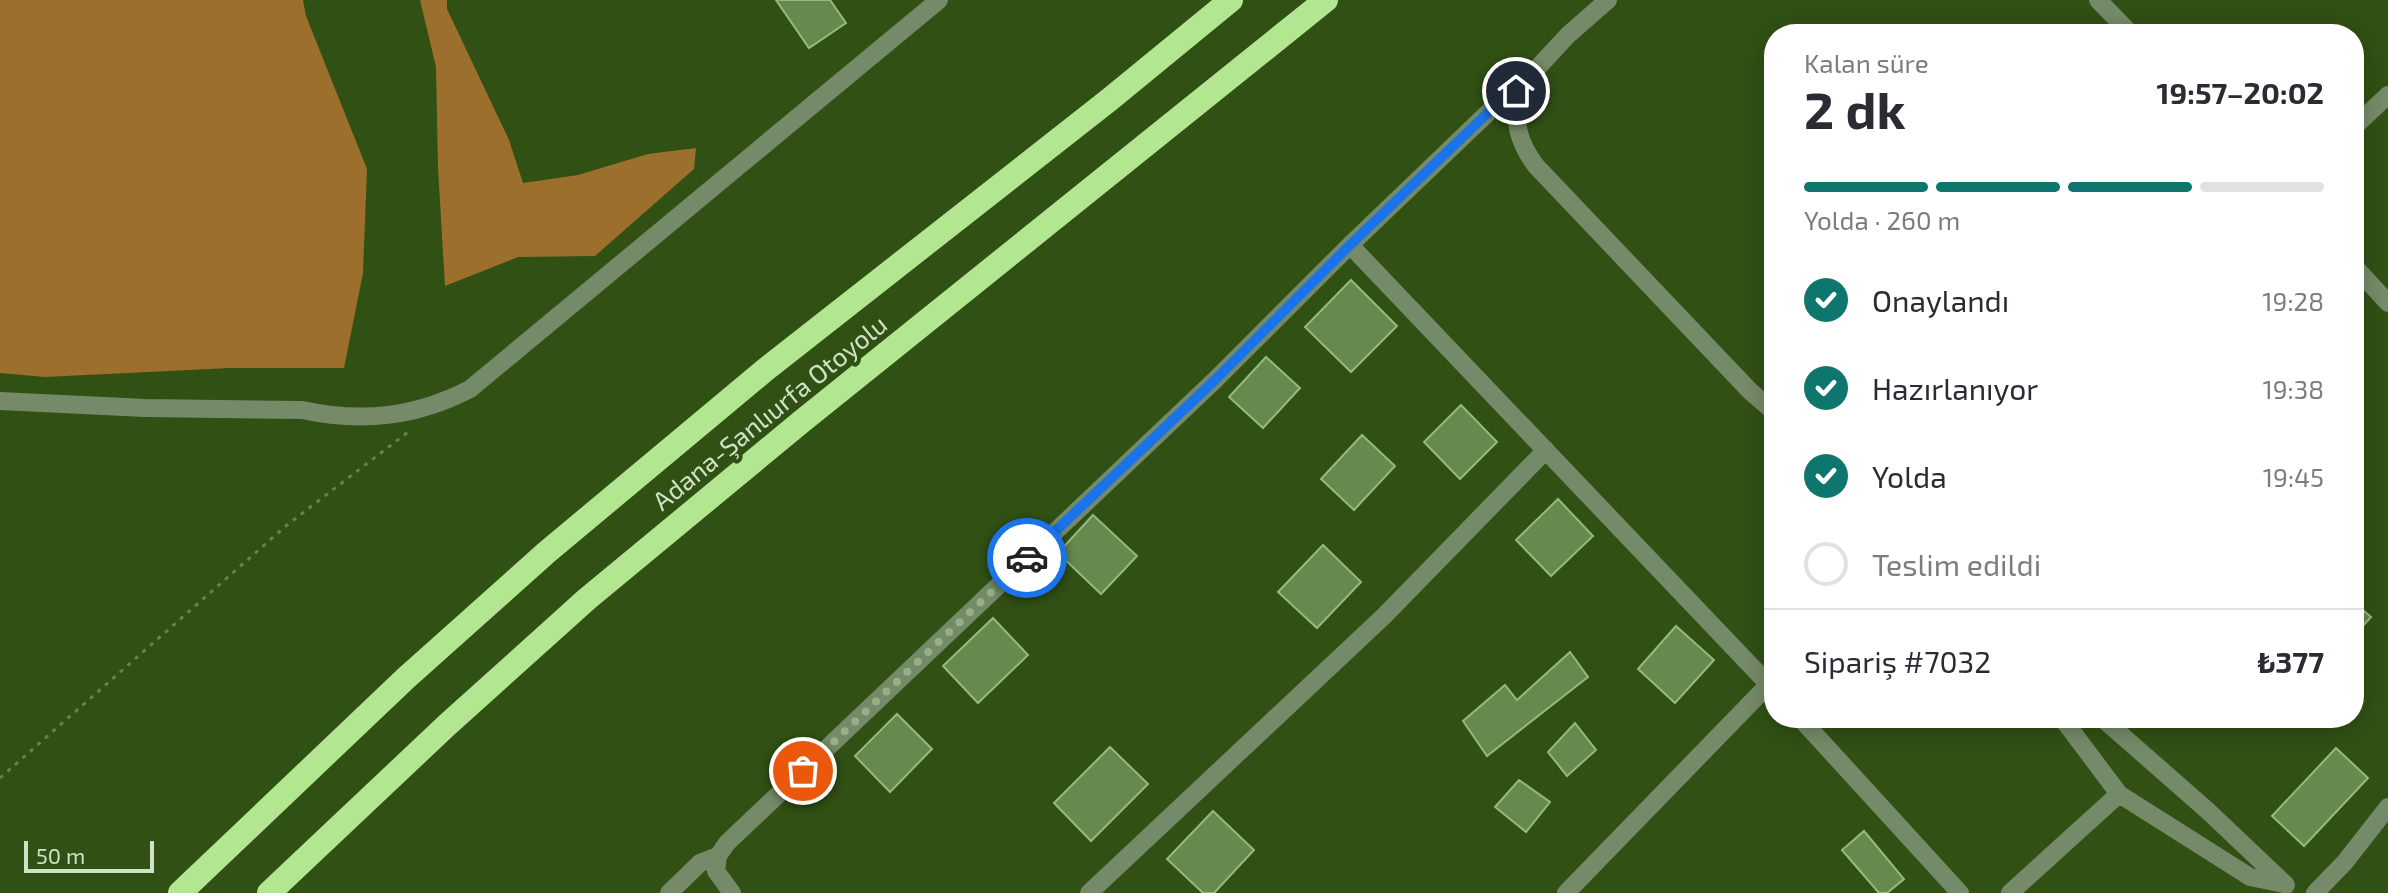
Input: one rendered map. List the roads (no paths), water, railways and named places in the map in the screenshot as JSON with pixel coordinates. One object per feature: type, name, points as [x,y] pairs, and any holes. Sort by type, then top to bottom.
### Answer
[{"type":"highway","name":"Adana-Şanlıurfa Otoyolu","points":[[180,893],[406,678],[547,552],[765,370],[1109,100],[1231,0]]},
{"type":"highway","name":"Adana-Şanlıurfa Otoyolu","points":[[269,893],[447,725],[587,599],[801,422],[1326,0]]},
{"type":"street","points":[[0,401],[145,408],[302,410],[337,417],[372,418],[418,411],[453,398],[470,389],[939,0]]},
{"type":"street","points":[[732,893],[716,871],[722,849],[1215,380],[1350,245],[1497,104],[1516,91],[1568,35],[1608,0]]},
{"type":"street","points":[[2098,0],[2121,24]]},
{"type":"street","points":[[1516,91],[1517,133],[1536,166],[1764,403]]},
{"type":"street","points":[[2364,118],[2388,95]]},
{"type":"street","points":[[1350,245],[1764,676]]},
{"type":"street","points":[[2364,277],[2388,303]]},
{"type":"street","points":[[1089,893],[1384,616],[1546,450]]},
{"type":"street","points":[[1566,893],[1764,692]]},
{"type":"street","points":[[1809,728],[1960,893]]},
{"type":"street","points":[[2070,728],[2119,794],[2250,877],[2289,888]]},
{"type":"street","points":[[2113,728],[2289,888]]},
{"type":"street","points":[[2010,893],[2119,794]]},
{"type":"street","points":[[2315,893],[2345,862],[2388,807]]},
{"type":"street","points":[[669,893],[700,863],[718,856]]}]
